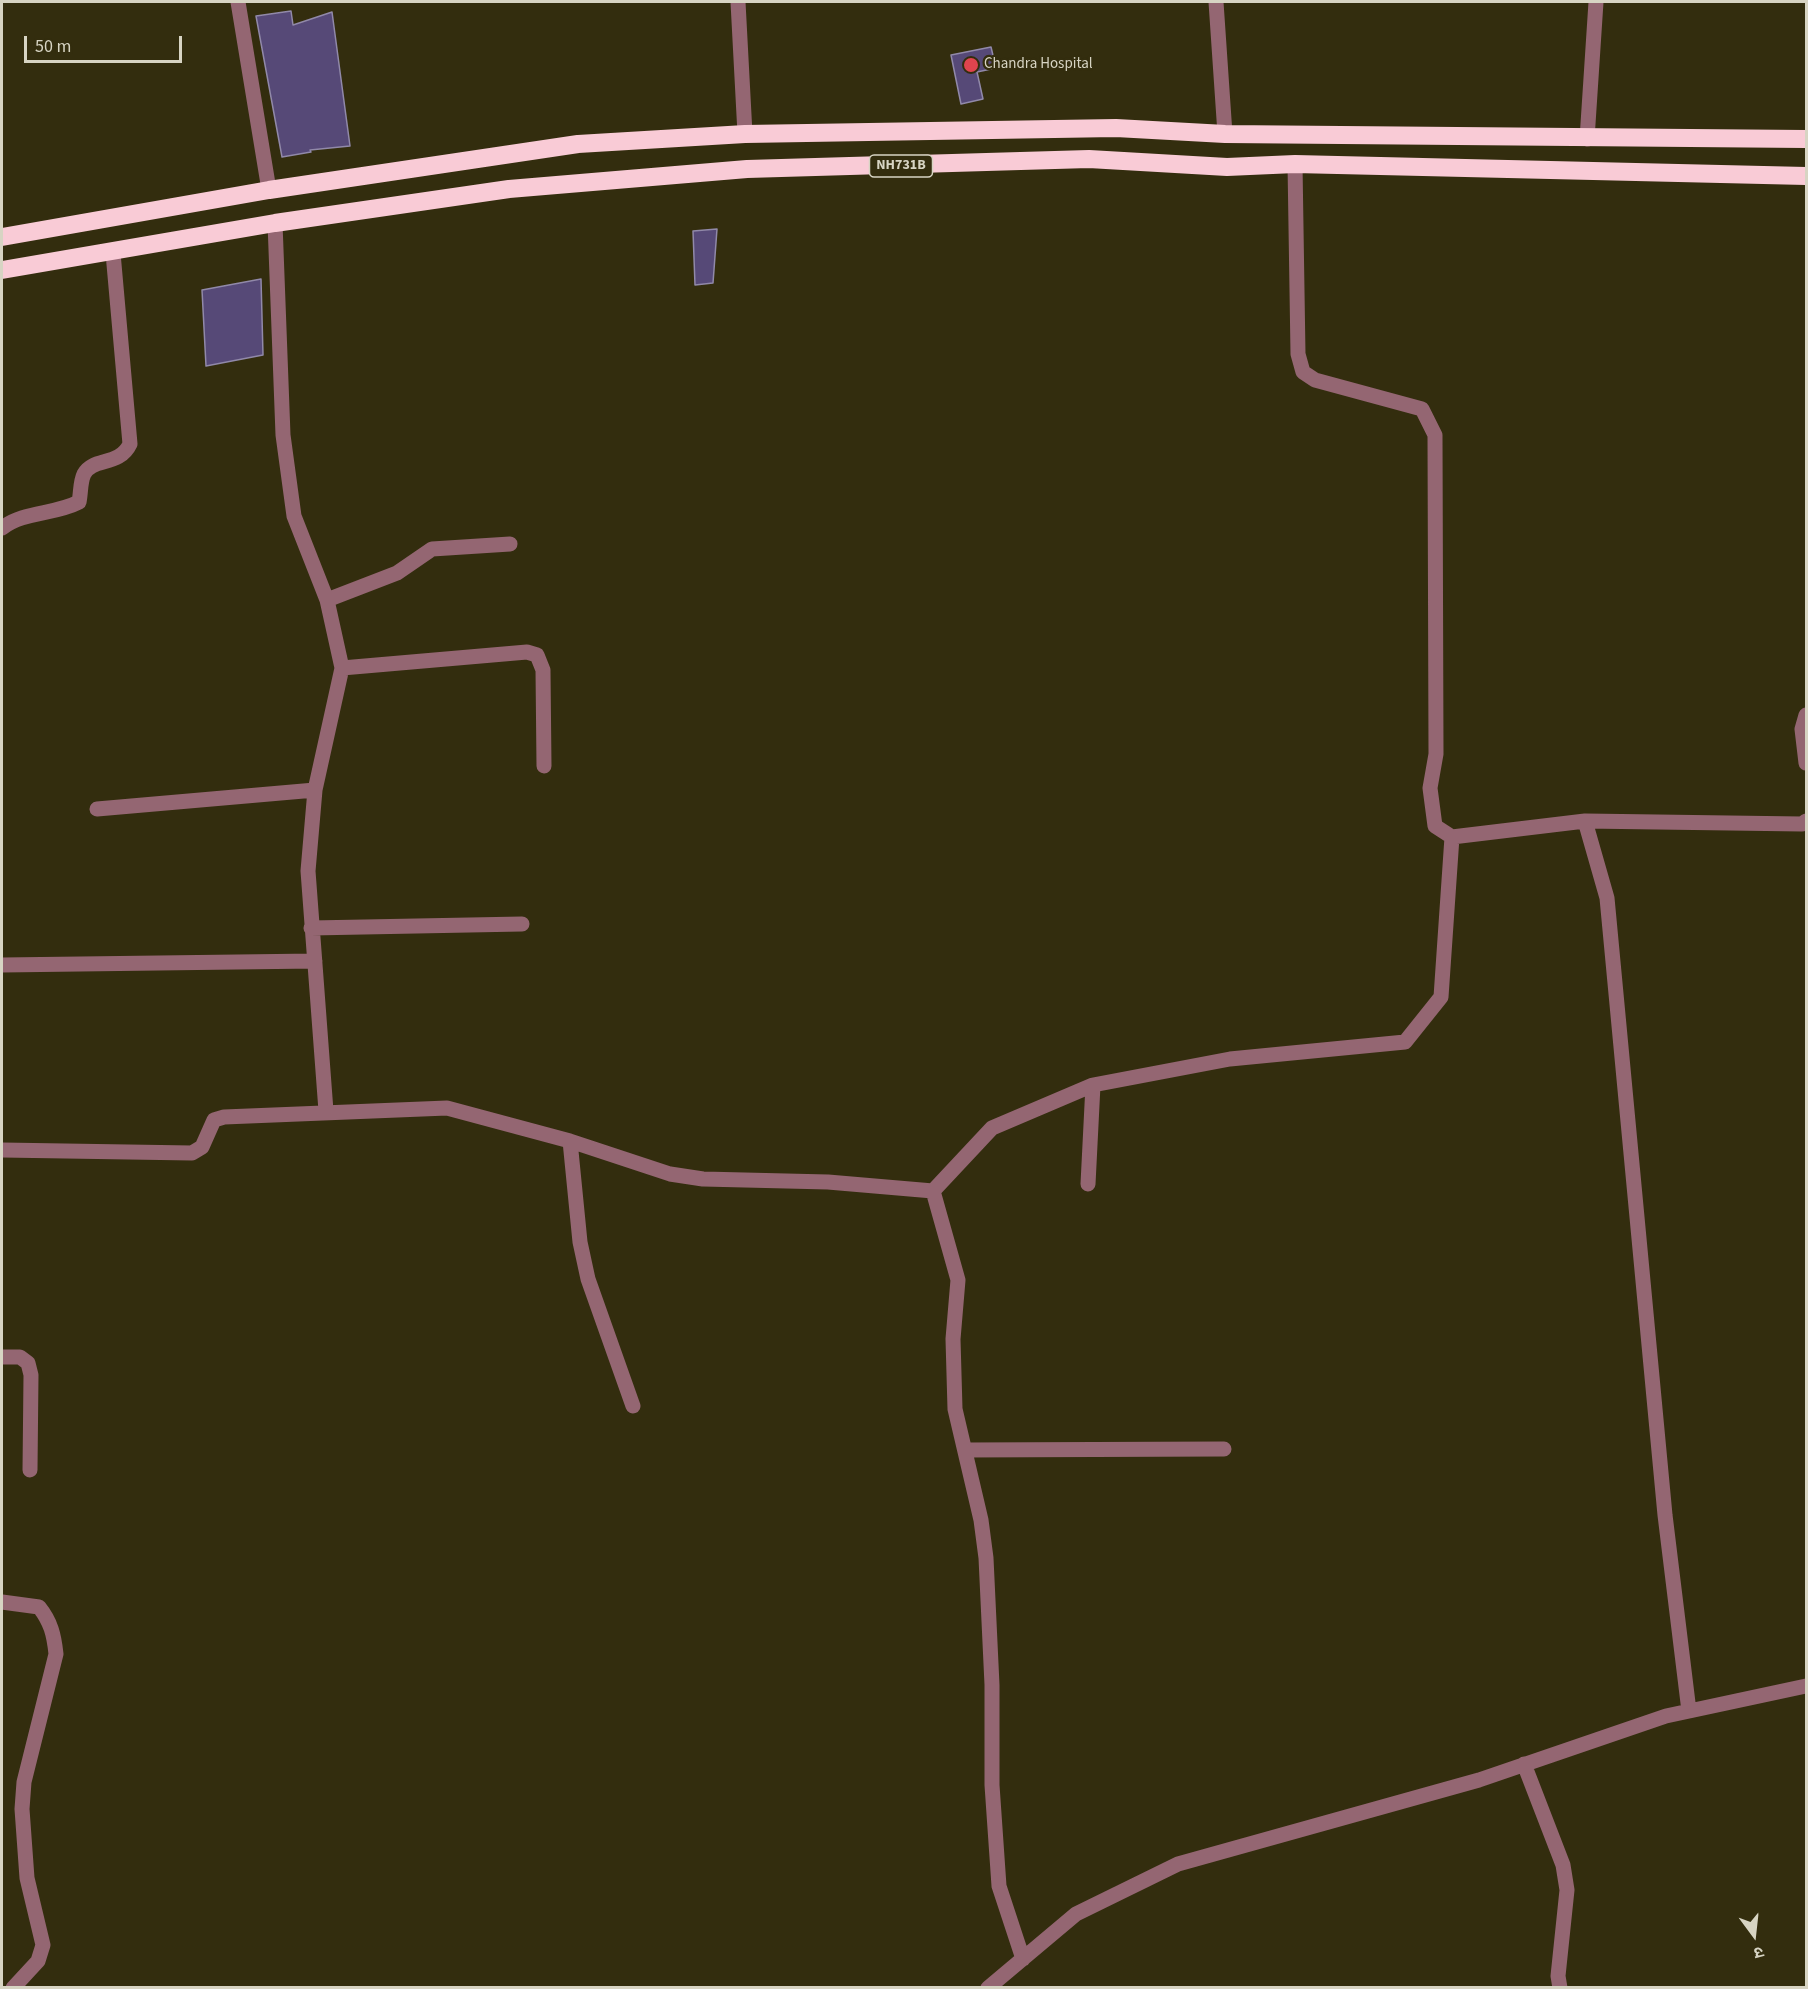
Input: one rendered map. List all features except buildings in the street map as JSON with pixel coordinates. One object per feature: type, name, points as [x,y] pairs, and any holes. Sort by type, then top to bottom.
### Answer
[{"type":"highway","points":[[2,237],[269,190],[578,144],[745,135],[1116,128],[1225,134],[1587,139],[1806,139]]},
{"type":"highway","name":"NH731B","points":[[2,270],[113,253],[275,223],[509,189],[747,169],[1089,159],[1227,167],[1295,164],[1806,176]]},
{"type":"street","points":[[238,2],[269,190]]},
{"type":"street","points":[[738,2],[745,135]]},
{"type":"street","points":[[1216,2],[1225,134]]},
{"type":"street","points":[[1587,139],[1596,2]]},
{"type":"street","points":[[1295,164],[1298,354],[1303,372],[1315,380],[1422,409],[1435,435],[1436,754],[1430,788],[1435,826],[1452,837],[1585,821],[1694,824],[1802,824],[1806,821]]},
{"type":"street","points":[[275,223],[283,435],[294,516],[327,600],[342,668],[315,790],[308,871],[326,1111]]},
{"type":"street","points":[[2,528],[20,518],[68,507],[79,502],[83,475],[88,468],[119,458],[130,444],[113,253]]},
{"type":"street","points":[[327,600],[397,573],[432,549],[510,544]]},
{"type":"street","points":[[342,668],[527,652],[537,655],[543,670],[544,766]]},
{"type":"street","points":[[1806,715],[1802,729],[1806,763]]},
{"type":"street","points":[[97,809],[315,790]]},
{"type":"street","points":[[1585,821],[1607,898],[1665,1515],[1689,1711]]},
{"type":"street","points":[[933,1191],[992,1128],[1093,1085],[1230,1059],[1405,1042],[1441,996],[1452,837]]},
{"type":"street","points":[[311,928],[522,924]]},
{"type":"street","points":[[2,965],[315,961]]},
{"type":"street","points":[[1088,1184],[1093,1085]]},
{"type":"street","points":[[2,1150],[192,1153],[202,1147],[214,1120],[224,1117],[326,1111],[447,1108],[570,1141],[670,1174],[703,1179],[828,1182],[933,1191]]},
{"type":"street","points":[[570,1141],[580,1242],[588,1279],[633,1406]]},
{"type":"street","points":[[933,1191],[958,1280],[953,1339],[955,1409],[981,1520],[986,1558],[992,1685],[992,1785],[999,1886],[1023,1959]]},
{"type":"street","points":[[2,1357],[20,1357],[28,1363],[31,1374],[30,1470]]},
{"type":"street","points":[[965,1450],[1224,1449]]},
{"type":"street","points":[[2,1602],[39,1607],[46,1616],[53,1633],[56,1654],[24,1782],[22,1809],[27,1878],[43,1945],[38,1961],[14,1988]]},
{"type":"street","points":[[988,1988],[1076,1914],[1178,1863],[1479,1780],[1666,1716],[1806,1686]]},
{"type":"street","points":[[1524,1764],[1563,1865],[1567,1890],[1558,1976],[1560,1988]]},
{"type":"place","name":"Chandra Hospital","points":[[971,65]]}]
